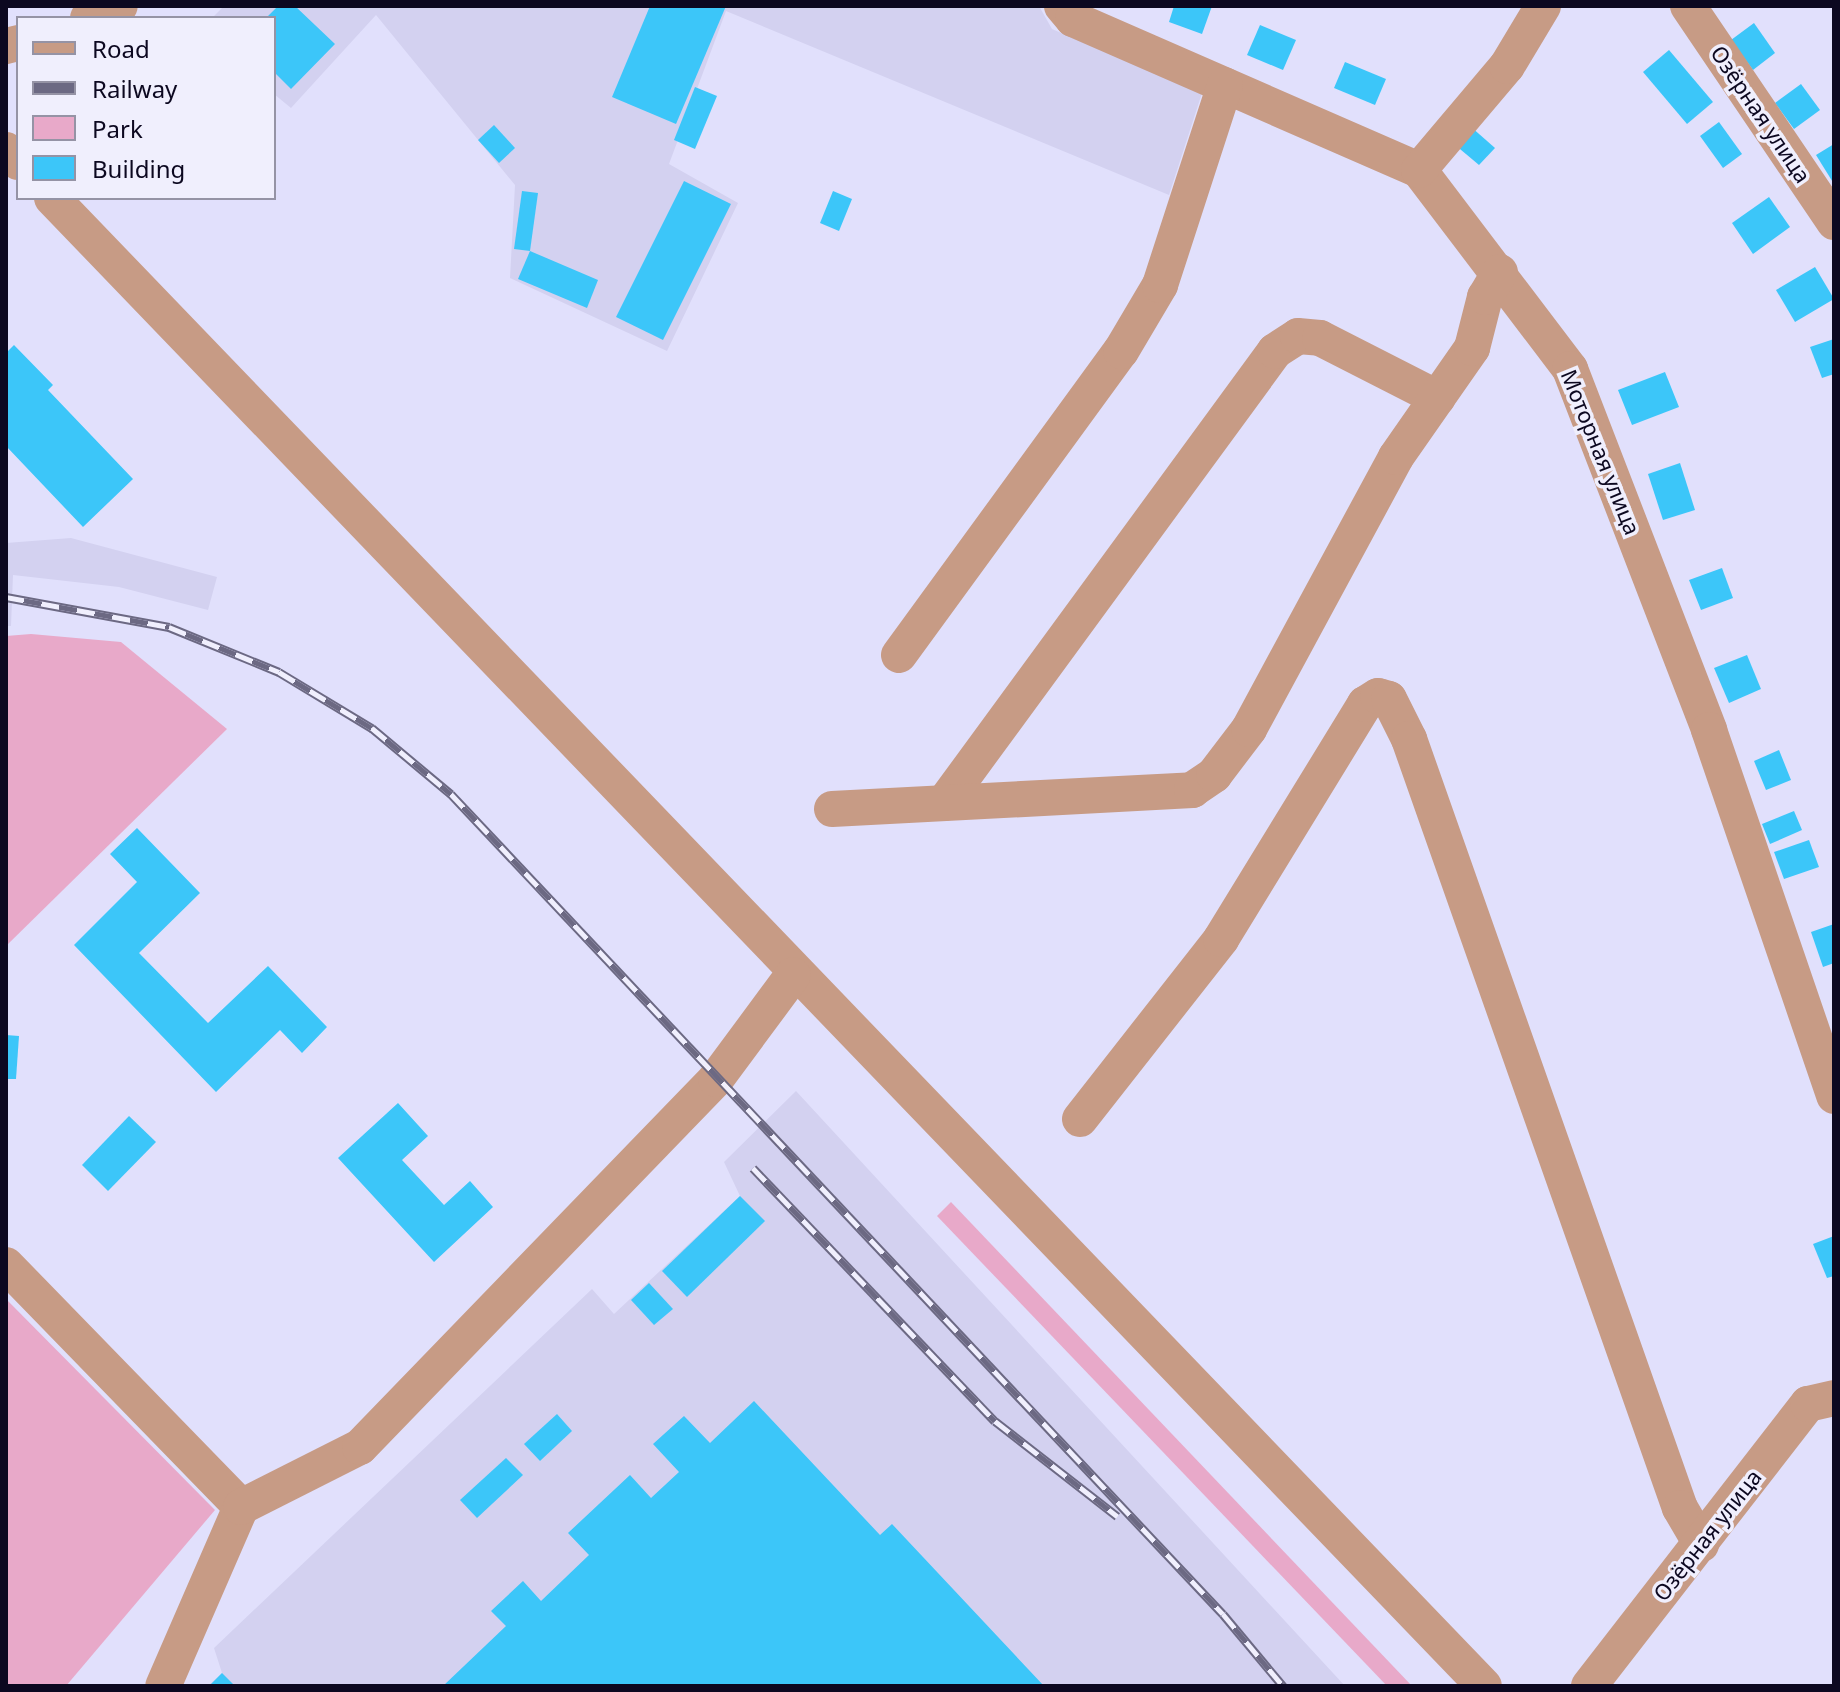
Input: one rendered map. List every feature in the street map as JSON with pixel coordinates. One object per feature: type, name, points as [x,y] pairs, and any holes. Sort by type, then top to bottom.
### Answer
[{"type":"street","points":[[93,16],[120,6]]},
{"type":"street","name":"Моторная улица","points":[[1062,6],[1073,19],[1419,170],[1500,272],[1570,369],[1709,730],[1834,1096]]},
{"type":"street","points":[[1419,170],[1507,66],[1543,6]]},
{"type":"street","name":"Озёрная улица","points":[[1688,6],[1834,222]]},
{"type":"street","points":[[899,655],[1121,351],[1160,285],[1225,85]]},
{"type":"street","points":[[54,200],[793,975],[1484,1686]]},
{"type":"street","points":[[832,809],[1192,790],[1214,775],[1249,729],[1396,457],[1472,348],[1485,297],[1500,272]]},
{"type":"street","points":[[944,803],[1275,351],[1298,336],[1320,338],[1438,398]]},
{"type":"street","points":[[1080,1119],[1221,939],[1365,704],[1378,696],[1389,699],[1415,754],[1680,1508],[1701,1544]]},
{"type":"street","points":[[163,1686],[241,1507],[360,1447],[716,1079],[793,975]]},
{"type":"street","points":[[6,1265],[241,1507]]},
{"type":"street","name":"Озёрная улица","points":[[1589,1686],[1808,1404],[1834,1398]]},
{"type":"shaded area","points":[[224,6],[1039,6],[1052,29],[1202,93],[1169,195],[726,11],[669,164],[738,203],[667,351],[510,278],[515,185],[376,15],[291,108],[276,96],[276,16],[214,16]]},
{"type":"shaded area","points":[[71,538],[217,577],[208,610],[119,587],[13,575],[11,626],[6,626],[6,543]]},
{"type":"shaded area","points":[[796,1091],[1345,1686],[208,1686],[222,1673],[214,1648],[592,1289],[614,1314],[740,1196],[724,1162]]},
{"type":"green space","points":[[31,634],[121,642],[227,729],[6,946],[6,636]]},
{"type":"green space","points":[[951,1202],[1412,1686],[1387,1686],[937,1216]]},
{"type":"green space","points":[[6,1299],[215,1510],[66,1686],[6,1686]]},
{"type":"building","points":[[278,6],[295,6],[335,44],[291,89],[276,74],[276,16],[268,16]]},
{"type":"building","points":[[650,6],[726,6],[676,124],[612,97]]},
{"type":"building","points":[[1174,6],[1212,6],[1202,34],[1169,22]]},
{"type":"building","points":[[1754,23],[1775,53],[1753,70],[1731,40]]},
{"type":"building","points":[[1260,25],[1296,40],[1283,70],[1247,55]]},
{"type":"building","points":[[1669,50],[1713,102],[1687,124],[1643,72]]},
{"type":"building","points":[[1345,62],[1386,79],[1375,105],[1334,88]]},
{"type":"building","points":[[1801,84],[1820,110],[1794,129],[1775,103]]},
{"type":"building","points":[[695,87],[717,96],[695,149],[674,140]]},
{"type":"building","points":[[1719,122],[1742,154],[1723,168],[1700,136]]},
{"type":"building","points":[[494,125],[515,148],[499,163],[478,140]]},
{"type":"building","points":[[1470,126],[1495,148],[1479,165],[1454,144]]},
{"type":"building","points":[[1834,144],[1834,184],[1816,155]]},
{"type":"building","points":[[684,181],[731,204],[663,340],[616,317]]},
{"type":"building","points":[[522,191],[538,193],[530,251],[514,249]]},
{"type":"building","points":[[833,191],[852,199],[839,231],[820,223]]},
{"type":"building","points":[[1769,197],[1790,227],[1753,254],[1732,223]]},
{"type":"building","points":[[530,251],[598,280],[587,308],[518,279]]},
{"type":"building","points":[[1815,267],[1834,299],[1795,322],[1776,290]]},
{"type":"building","points":[[1834,339],[1834,374],[1822,378],[1810,347]]},
{"type":"building","points":[[14,345],[53,385],[48,390],[133,479],[83,527],[6,446],[6,353]]},
{"type":"building","points":[[1665,372],[1679,407],[1632,425],[1618,390]]},
{"type":"building","points":[[1680,463],[1695,510],[1663,520],[1648,474]]},
{"type":"building","points":[[1722,568],[1733,598],[1701,610],[1689,580]]},
{"type":"building","points":[[1747,655],[1761,689],[1729,703],[1714,668]]},
{"type":"building","points":[[1779,750],[1791,780],[1766,790],[1754,761]]},
{"type":"building","points":[[1794,811],[1802,830],[1770,844],[1762,824]]},
{"type":"building","points":[[137,828],[200,893],[139,953],[208,1023],[268,966],[327,1027],[302,1053],[280,1030],[216,1092],[74,945],[137,882],[110,854]]},
{"type":"building","points":[[1809,840],[1819,867],[1784,879],[1774,852]]},
{"type":"building","points":[[1834,924],[1834,963],[1823,967],[1811,932]]},
{"type":"building","points":[[6,1035],[19,1036],[16,1079],[6,1079]]},
{"type":"building","points":[[398,1103],[428,1136],[402,1160],[444,1205],[470,1181],[493,1207],[434,1262],[338,1158]]},
{"type":"building","points":[[129,1116],[156,1142],[108,1191],[82,1165]]},
{"type":"building","points":[[740,1196],[765,1221],[687,1297],[662,1271]]},
{"type":"building","points":[[1834,1236],[1834,1276],[1827,1278],[1813,1244]]},
{"type":"building","points":[[649,1283],[673,1309],[654,1325],[631,1300]]},
{"type":"building","points":[[754,1401],[880,1535],[892,1524],[1044,1686],[443,1686],[506,1626],[491,1611],[523,1581],[541,1601],[589,1555],[568,1533],[630,1475],[651,1498],[679,1472],[653,1444],[684,1416],[710,1443]]},
{"type":"building","points":[[557,1414],[572,1431],[540,1461],[524,1444]]},
{"type":"building","points":[[506,1458],[523,1475],[477,1518],[460,1500]]},
{"type":"building","points":[[222,1673],[235,1686],[209,1686]]},
{"type":"railway","points":[[6,597],[169,627],[279,672],[372,728],[451,794],[1223,1614],[1283,1686]]},
{"type":"railway","points":[[753,1168],[995,1421],[1117,1516]]}]
